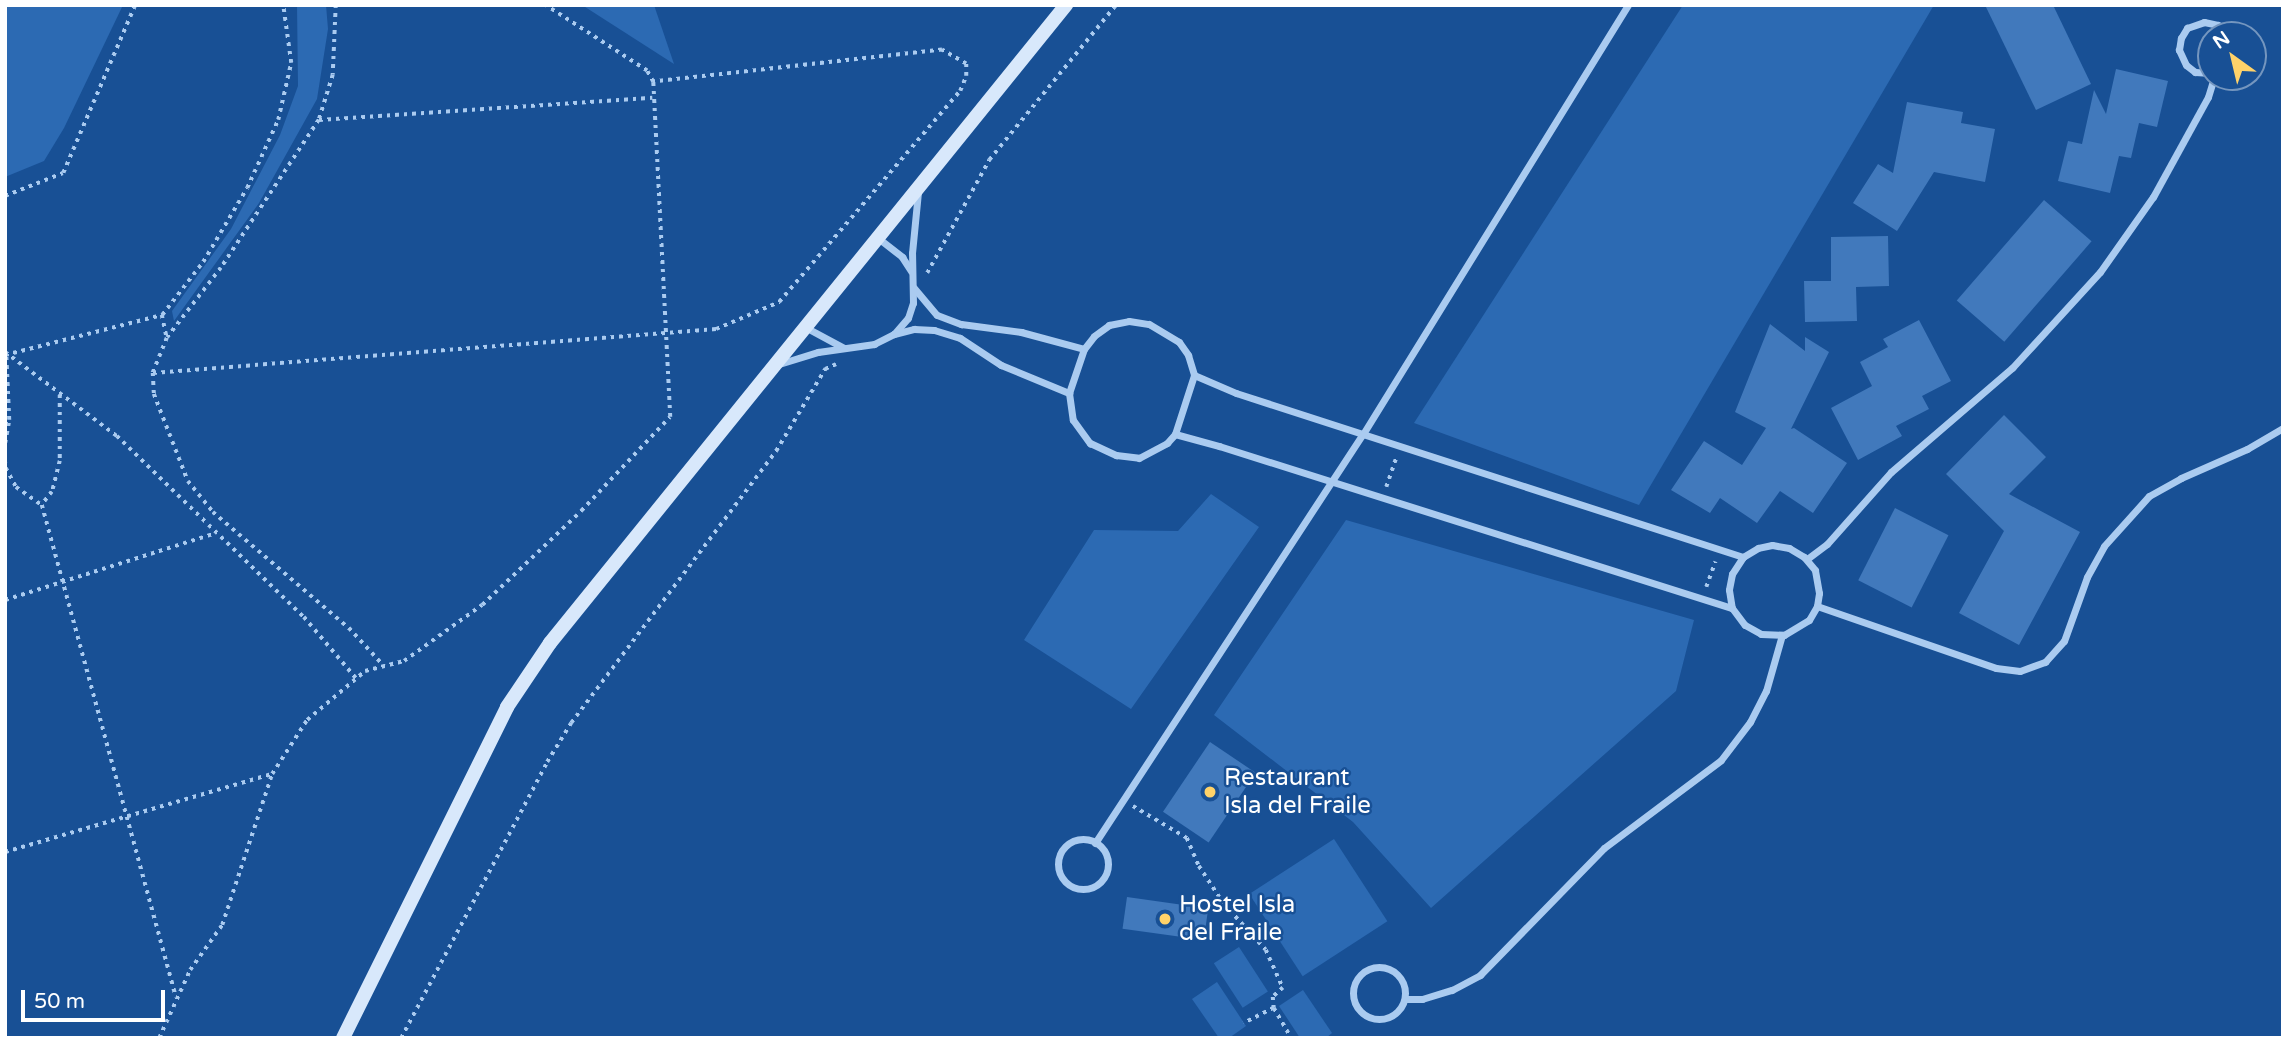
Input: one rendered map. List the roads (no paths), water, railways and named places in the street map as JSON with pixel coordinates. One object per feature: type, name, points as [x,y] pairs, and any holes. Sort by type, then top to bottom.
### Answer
[{"type":"main road","points":[[343,1038],[507,707],[550,643],[1066,5]]},
{"type":"street","points":[[1096,843],[1298,528],[1363,433],[1628,5]]},
{"type":"street","points":[[2197,24],[2190,27],[2181,38],[2179,50],[2186,65],[2197,72]]},
{"type":"street","points":[[1807,559],[1827,544],[1891,472],[2012,368],[2100,272],[2154,197],[2210,91]]},
{"type":"street","points":[[894,334],[908,318],[914,288],[912,272],[918,185]]},
{"type":"street","points":[[877,237],[902,257],[912,272]]},
{"type":"street","points":[[914,288],[937,315],[961,324],[1021,332],[1084,349]]},
{"type":"street","points":[[1129,321],[1149,324],[1179,342],[1188,355],[1194,375],[1175,434],[1167,443],[1139,458],[1116,455],[1090,443],[1073,420],[1069,393],[1084,349],[1094,336],[1110,325],[1129,321]]},
{"type":"street","points":[[805,326],[822,339],[847,350]]},
{"type":"street","points":[[775,365],[818,352],[847,350],[874,344],[894,334],[914,329],[934,330],[960,338],[1001,365],[1069,393]]},
{"type":"street","points":[[1194,375],[1236,393],[1743,557]]},
{"type":"street","points":[[1817,606],[1996,668],[2020,671],[2033,667],[2045,662],[2064,641],[2087,577],[2104,546],[2124,520],[2149,496],[2181,478],[2247,449],[2283,428]]},
{"type":"street","points":[[1175,434],[1732,608],[1751,630],[1767,635],[1782,635],[1800,628],[1817,606],[1819,581],[1807,559],[1789,548],[1778,545],[1758,548],[1743,557],[1730,580],[1732,608]]},
{"type":"street","points":[[1405,999],[1422,999],[1452,990],[1480,975],[1604,848],[1721,760],[1750,722],[1766,691],[1782,635]]},
{"type":"street","points":[[1085,840],[1096,843],[1106,856],[1106,873],[1095,886],[1084,889],[1072,887],[1063,880],[1058,870],[1061,853],[1073,842],[1085,840]]},
{"type":"street","points":[[1387,968],[1401,978],[1405,999],[1394,1014],[1372,1018],[1358,1008],[1354,988],[1365,971],[1387,968]]},
{"type":"place","name":"Restaurant Isla del Fraile","points":[[1210,792]]},
{"type":"place","name":"Hostel Isla del Fraile","points":[[1165,919]]}]
